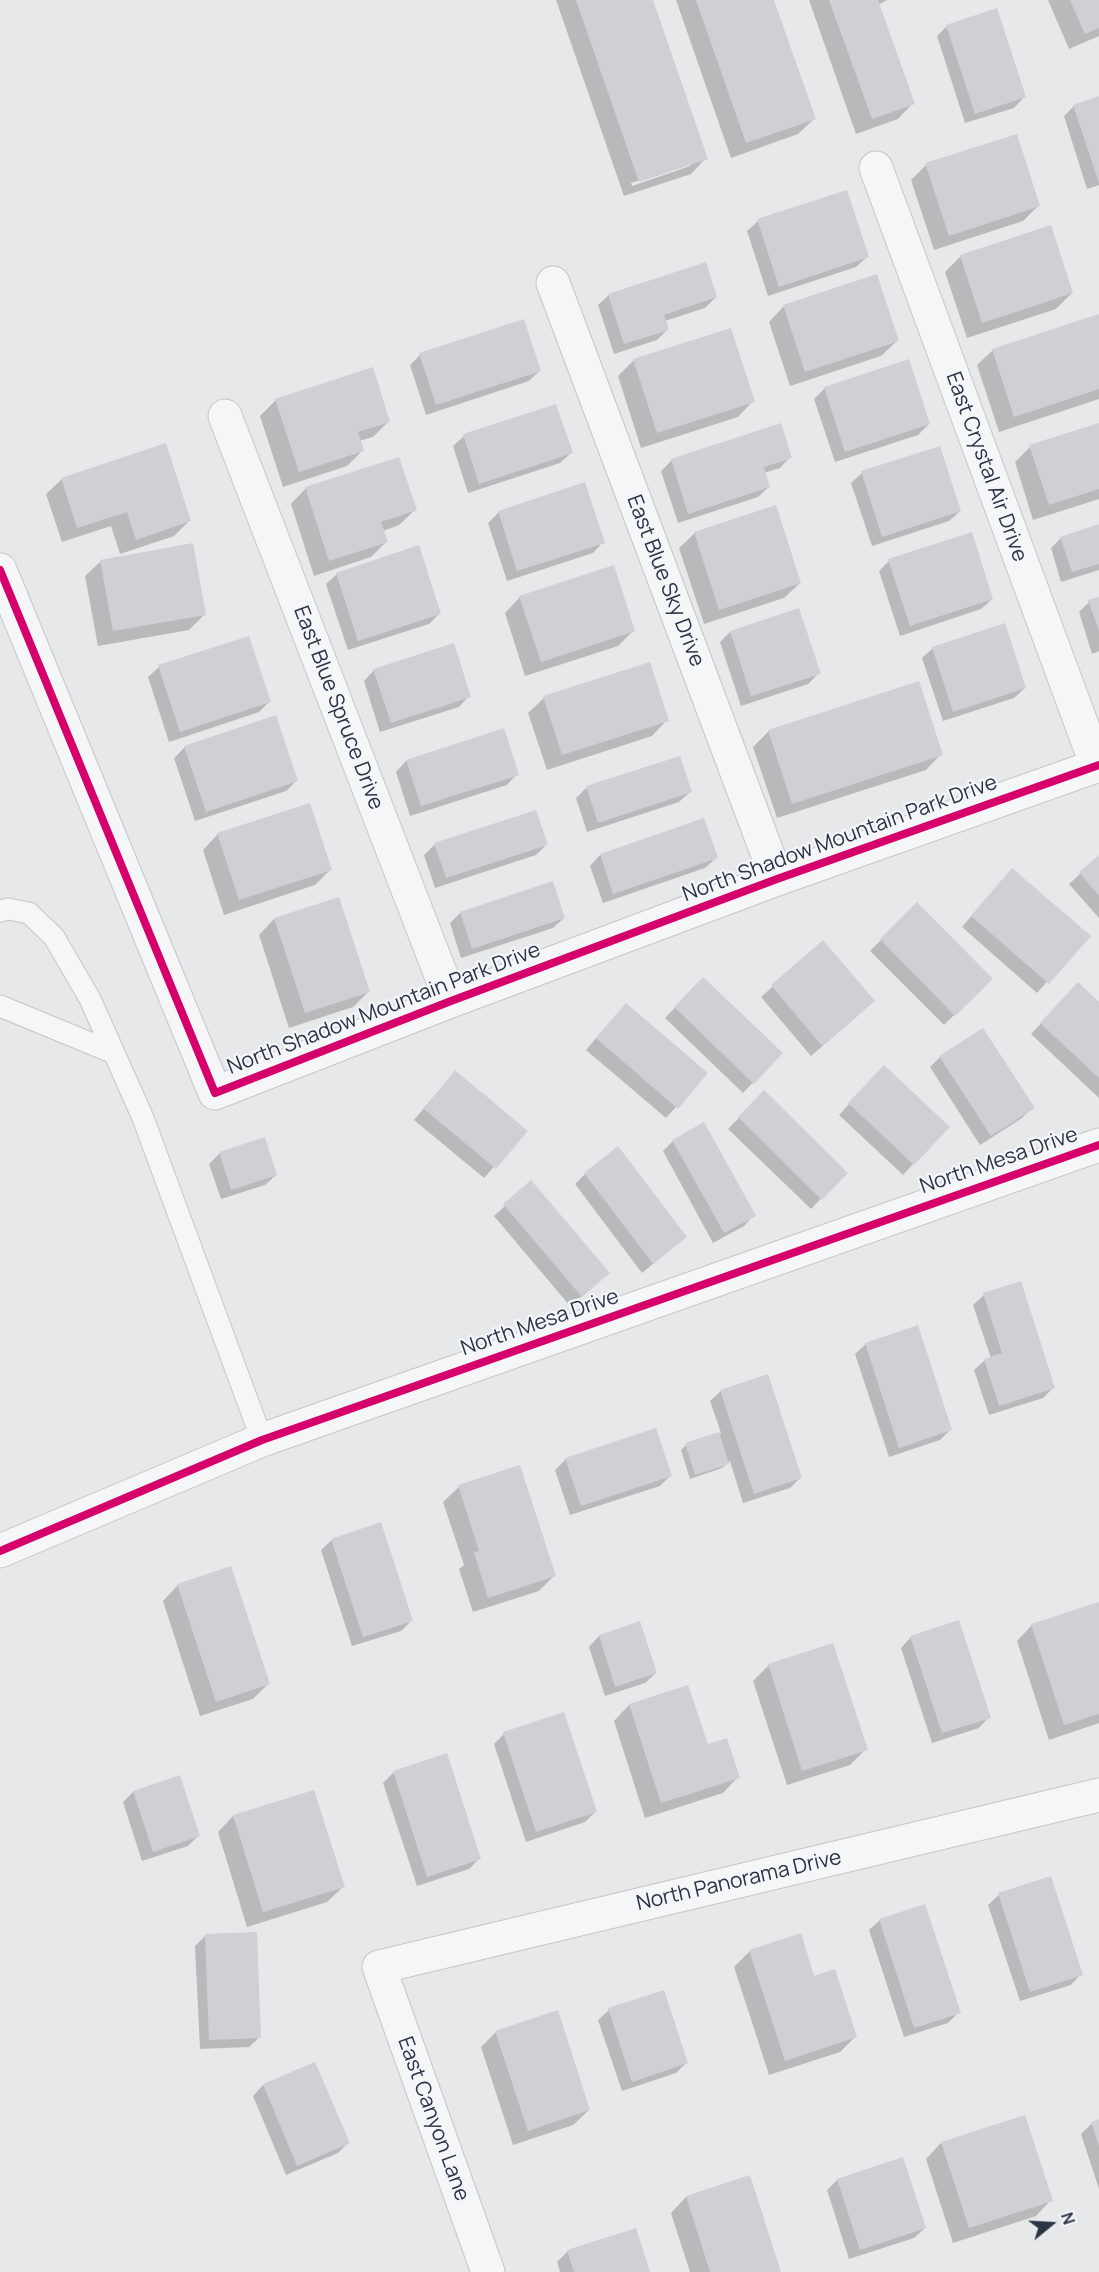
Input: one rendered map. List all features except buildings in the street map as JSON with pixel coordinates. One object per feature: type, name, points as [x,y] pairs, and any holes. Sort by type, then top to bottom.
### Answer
[{"type":"street","name":"East Crystal Air Drive","points":[[876,168],[1098,766]]},
{"type":"street","name":"East Blue Sky Drive","points":[[553,283],[777,879]]},
{"type":"street","name":"East Blue Spruce Drive","points":[[225,416],[451,1001]]},
{"type":"street","name":"North Shadow Mountain Park Drive","points":[[0,570],[215,1093],[451,1001],[777,879],[1098,766]]},
{"type":"street","name":"North Mesa Drive","points":[[0,1551],[262,1440],[1099,1145]]},
{"type":"street","name":"North Panorama Drive","points":[[379,1967],[1099,1795]]},
{"type":"street","name":"East Canyon Lane","points":[[379,1967],[488,2272]]},
{"type":"lane","points":[[2,905],[29,913],[54,937],[90,999],[143,1118],[262,1440]]},
{"type":"lane","points":[[0,1006],[114,1053]]},
{"type":"cycle path","points":[[0,570],[215,1093],[451,1001],[777,879],[1099,765]]},
{"type":"cycle path","points":[[0,1551],[262,1440],[1099,1145]]}]
